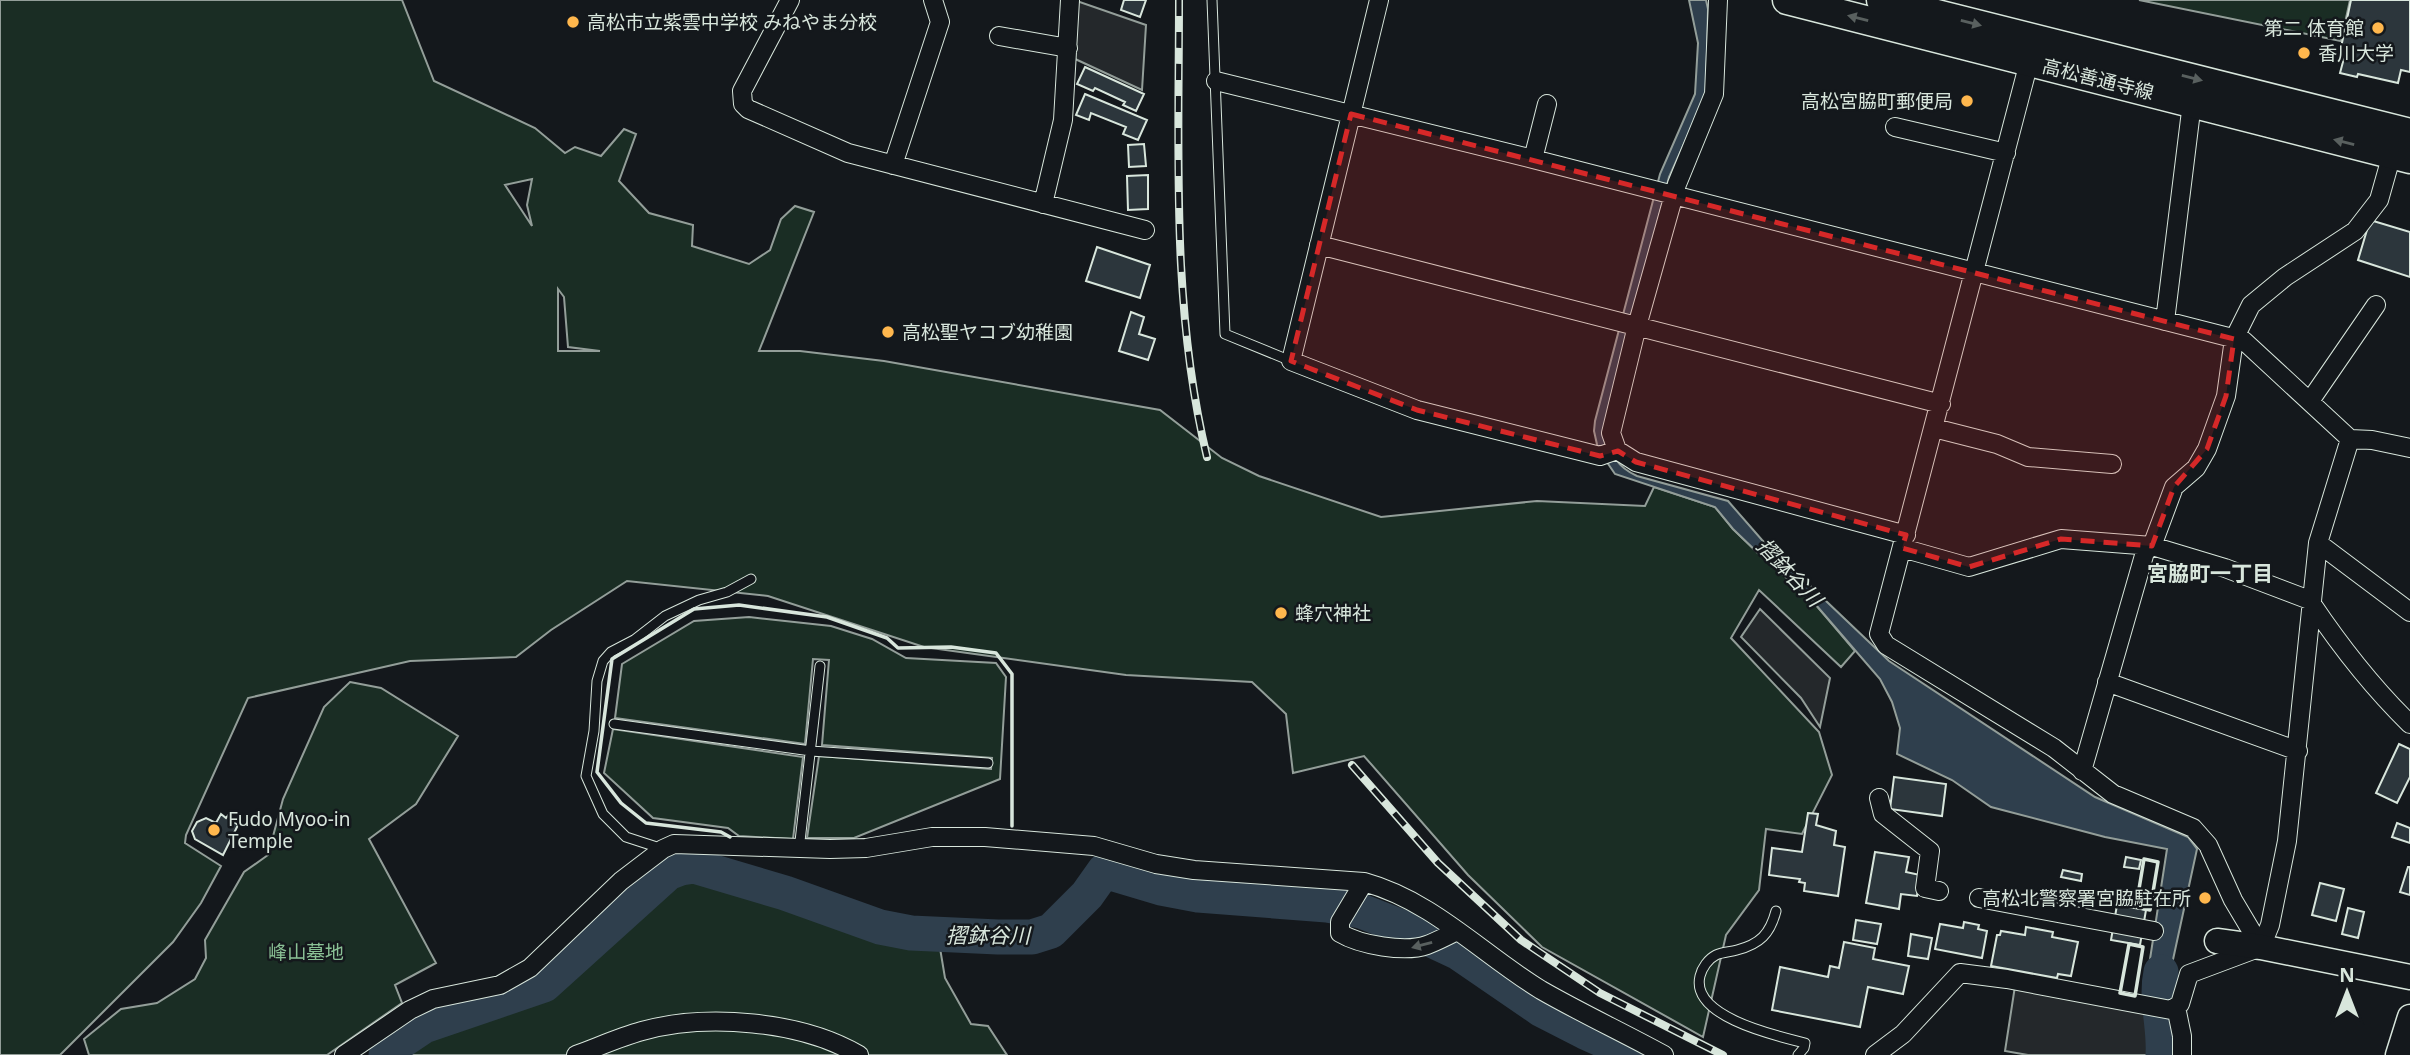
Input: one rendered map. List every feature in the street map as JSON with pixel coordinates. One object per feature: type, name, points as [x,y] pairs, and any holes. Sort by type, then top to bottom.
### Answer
[{"type":"main road","name":"高松善通寺線","points":[[1787,0],[2192,103],[2404,149]]},
{"type":"main road","name":"高松善通寺線","points":[[1881,0],[1932,6],[2404,149]]},
{"type":"street","points":[[790,0],[742,90],[743,104],[748,109],[848,153],[1145,230]]},
{"type":"street","points":[[893,165],[940,22],[933,0]]},
{"type":"street","points":[[1043,204],[1063,120],[1070,0]]},
{"type":"street","points":[[1379,0],[1291,361],[1417,410],[1610,453],[1904,541],[1969,567],[2061,539],[2152,546],[2225,568],[2312,602],[2335,638],[2381,696],[2410,724]]},
{"type":"street","points":[[1610,453],[1611,433],[1631,325],[1665,193],[1714,94],[1718,0]]},
{"type":"street","points":[[999,36],[1068,48]]},
{"type":"street","points":[[2029,62],[1879,634],[1886,645],[2054,748],[2113,794],[2193,828],[2208,845],[2233,900],[2261,947]]},
{"type":"street","points":[[1216,81],[1533,159],[2244,341],[2350,439],[2372,440],[2410,448]]},
{"type":"street","points":[[2165,321],[2192,103]]},
{"type":"street","points":[[1533,159],[1547,104]]},
{"type":"street","points":[[1895,127],[2006,153]]},
{"type":"street","points":[[2082,771],[2145,552],[2152,546],[2174,487],[2196,468],[2207,449],[2226,396],[2234,339],[2251,305],[2285,277],[2355,231],[2379,200],[2404,149]]},
{"type":"street","points":[[1319,245],[1941,404]]},
{"type":"street","points":[[2310,401],[2376,305]]},
{"type":"street","points":[[1934,428],[1997,444],[2028,457],[2112,464]]},
{"type":"street","points":[[1875,1055],[1903,1034],[1959,973],[2168,1008],[2180,1004],[2189,974],[2261,947],[2270,925],[2287,841],[2318,543],[2350,439]]},
{"type":"street","points":[[2318,543],[2410,612]]},
{"type":"street","points":[[2307,647],[2335,638]]},
{"type":"street","points":[[2107,682],[2298,751]]},
{"type":"street","points":[[1879,798],[1883,814],[1930,851],[1924,888],[1939,891]]},
{"type":"street","points":[[344,1055],[410,1010],[433,999],[500,985],[530,968],[621,881],[663,849],[674,844],[799,850],[866,848],[932,838],[985,836],[1094,846],[1156,864],[1194,870],[1364,882],[1390,889],[1414,901],[1541,989],[1664,1055]]},
{"type":"street","points":[[1364,882],[1340,922],[1340,933],[1353,941],[1408,949],[1426,946],[1458,931]]},
{"type":"street","points":[[1979,898],[2154,930]]},
{"type":"street","points":[[2217,941],[2261,947],[2410,977]]},
{"type":"street","points":[[2168,1008],[2182,1036],[2182,1055]]},
{"type":"street","points":[[2398,1055],[2410,1017]]},
{"type":"street","points":[[576,1055],[643,1031],[692,1023],[734,1023],[782,1028],[813,1035],[859,1055]]},
{"type":"lane","points":[[1212,0],[1225,334],[1291,361]]},
{"type":"lane","points":[[663,849],[626,837],[603,814],[586,776],[594,731],[597,681],[603,661],[611,652],[665,616],[699,600],[727,592],[751,579]]},
{"type":"lane","points":[[799,850],[820,666]]},
{"type":"lane","points":[[614,724],[811,751],[988,763]]},
{"type":"lane","points":[[1776,911],[1770,930],[1764,937],[1739,950],[1716,955],[1710,960],[1703,968],[1699,987],[1703,996],[1718,1010],[1750,1028],[1805,1043],[1798,1055]]},
{"type":"highlighted area","points":[[1351,114],[2234,339],[2226,396],[2207,449],[2174,487],[2152,546],[2061,539],[1969,567],[1902,548],[1906,535],[1636,462],[1618,451],[1600,456],[1417,410],[1291,361]]},
{"type":"green space","points":[[0,0],[402,0],[434,81],[535,128],[565,153],[575,147],[601,156],[624,129],[636,134],[619,181],[649,213],[693,225],[692,246],[749,264],[770,250],[781,219],[795,206],[814,212],[759,351],[800,351],[884,361],[1160,410],[1222,458],[1259,476],[1381,517],[1537,501],[1645,506],[1654,487],[1715,507],[1759,554],[1810,598],[1855,651],[1841,667],[1759,590],[1731,638],[1819,732],[1832,775],[1802,834],[1766,829],[1759,890],[1726,935],[1703,1037],[1542,947],[1468,875],[1364,756],[1293,773],[1286,714],[1252,682],[1126,675],[924,647],[768,596],[627,581],[551,630],[516,657],[410,661],[248,698],[186,835],[185,843],[221,866],[201,903],[173,942],[60,1055],[0,1055]],"holes":[[[532,179],[527,205],[532,226],[505,185]],[[558,289],[564,297],[568,347],[600,351],[558,351]]]},
{"type":"green space","points":[[2139,0],[2350,0],[2341,41]]},
{"type":"green space","points":[[749,617],[831,626],[872,639],[906,658],[996,663],[1006,677],[1000,779],[854,838],[807,838],[819,756],[991,769],[992,758],[822,745],[829,660],[813,659],[805,744],[615,718],[622,664],[694,621]]},
{"type":"green space","name":"峰山墓地","points":[[350,682],[381,688],[458,736],[416,804],[369,839],[436,963],[395,985],[402,1003],[327,1055],[89,1055],[84,1039],[121,1009],[157,1003],[195,979],[206,958],[205,940],[244,872],[268,855],[283,799],[324,707]]},
{"type":"green space","points":[[613,729],[803,757],[793,839],[739,836],[728,828],[653,818],[604,773]]},
{"type":"green space","points":[[701,859],[895,922],[940,948],[945,978],[971,1024],[988,1026],[1007,1055],[371,1055],[422,1016],[492,1001],[542,982],[635,888],[678,863]]},
{"type":"shaded area","points":[[1074,0],[1146,25],[1142,90],[1073,58]]},
{"type":"shaded area","points":[[1760,609],[1830,678],[1820,727],[1801,698],[1741,637]]},
{"type":"shaded area","points":[[2015,986],[2156,1009],[2149,1055],[2028,1055],[2005,1051]]},
{"type":"water","points":[[1689,0],[1706,0],[1708,9],[1706,95],[1669,177],[1605,427],[1614,456],[1622,467],[1637,476],[1728,501],[1762,540],[1889,661],[2095,797],[2188,837],[2197,849],[2164,1001],[2144,998],[2167,849],[2105,837],[1991,807],[1952,780],[1897,754],[1900,728],[1892,702],[1880,679],[1810,598],[1759,554],[1715,507],[1615,474],[1598,449],[1595,421],[1660,174],[1695,94],[1698,43]]},
{"type":"building","points":[[1124,0],[1146,0],[1140,17],[1121,10]]},
{"type":"building","name":"第二 体育館","points":[[2351,0],[2410,0],[2410,72],[2401,70],[2398,83],[2340,73],[2344,58],[2339,57]]},
{"type":"building","points":[[1085,67],[1144,94],[1136,111],[1123,105],[1125,102],[1095,88],[1093,91],[1077,84]]},
{"type":"building","points":[[1085,94],[1147,120],[1138,140],[1123,134],[1126,127],[1091,113],[1089,120],[1076,115]]},
{"type":"building","points":[[1144,144],[1146,166],[1129,167],[1128,145]]},
{"type":"building","points":[[1148,175],[1148,209],[1128,210],[1127,176]]},
{"type":"building","points":[[2370,220],[2410,232],[2410,277],[2358,260]]},
{"type":"building","points":[[1097,247],[1150,265],[1140,298],[1086,281]]},
{"type":"building","points":[[1131,312],[1144,317],[1139,334],[1155,339],[1148,360],[1119,351]]},
{"type":"building","points":[[2399,744],[2410,749],[2410,777],[2397,803],[2376,793]]},
{"type":"building","points":[[1894,777],[1946,784],[1942,816],[1890,809]]},
{"type":"building","points":[[1808,813],[1818,814],[1816,825],[1836,831],[1834,845],[1845,847],[1838,896],[1804,891],[1805,883],[1799,882],[1800,879],[1769,875],[1772,848],[1802,852]]},
{"type":"building","points":[[221,814],[226,818],[229,814],[236,818],[234,822],[238,825],[223,855],[195,839],[192,831],[197,822],[206,818],[216,823]]},
{"type":"building","points":[[2397,823],[2410,828],[2410,843],[2392,837]]},
{"type":"building","points":[[1875,852],[1909,857],[1906,872],[1920,875],[1917,896],[1901,894],[1899,909],[1866,903]]},
{"type":"building","points":[[2126,857],[2141,860],[2139,869],[2124,867]]},
{"type":"building","points":[[2410,867],[2410,895],[2400,892]]},
{"type":"building","points":[[2063,870],[2082,874],[2081,881],[2061,877]]},
{"type":"building","points":[[2320,883],[2344,889],[2336,921],[2312,915]]},
{"type":"building","points":[[2117,905],[2146,910],[2140,945],[2111,940]]},
{"type":"building","points":[[2348,908],[2364,912],[2358,938],[2342,934]]},
{"type":"building","points":[[1856,920],[1881,924],[1877,944],[1853,940]]},
{"type":"building","points":[[1964,922],[1979,925],[1978,929],[1987,931],[1982,958],[1935,949],[1940,924],[1963,928]]},
{"type":"building","points":[[2026,927],[2053,932],[2052,937],[2078,942],[2071,976],[2058,974],[2057,978],[1991,966],[1997,935],[2000,935],[2001,931],[2025,935]]},
{"type":"building","points":[[1911,934],[1932,938],[1928,959],[1908,956]]},
{"type":"building","points":[[1844,942],[1875,948],[1873,959],[1909,966],[1903,994],[1868,987],[1860,1027],[1772,1010],[1780,967],[1828,977],[1830,966],[1839,968]]},
{"type":"waterway","name":"摺鉢谷川","points":[[386,1055],[394,1046],[424,1026],[544,985],[668,873],[694,866],[785,893],[880,927],[911,933],[1032,937],[1051,931],[1087,895],[1104,871],[1161,888],[1198,895],[1327,905],[1361,911],[1459,953],[1542,1010],[1636,1055]]},
{"type":"waterway","name":"摺鉢谷川","points":[[2161,972],[2159,993],[2163,1055]]},
{"type":"railway","points":[[1179,0],[1178,172],[1182,287],[1195,401],[1207,457]]},
{"type":"railway","points":[[1352,765],[1438,863],[1521,940],[1600,993],[1723,1055]]},
{"type":"wall","points":[[730,837],[721,832],[646,823],[621,803],[597,772],[612,659],[694,609],[739,605],[827,617],[887,638],[898,648],[951,647],[996,653],[1012,674],[1012,826]]},
{"type":"wall","points":[[2144,859],[2158,862],[2150,910],[2136,907],[2144,859]]},
{"type":"wall","points":[[2129,944],[2143,947],[2135,996],[2120,993],[2129,944]]},
{"type":"place","name":"高松市立紫雲中学校 みねやま分校","points":[[573,22]]},
{"type":"place","name":"第二 体育館","points":[[2378,28]]},
{"type":"place","name":"香川大学","points":[[2304,53]]},
{"type":"place","name":"高松宮脇町郵便局","points":[[1967,101]]},
{"type":"place","name":"高松聖ヤコブ幼稚園","points":[[888,332]]},
{"type":"place","name":"蜂穴神社","points":[[1281,613]]},
{"type":"place","name":"Fudo Myoo-in Temple","points":[[214,830]]},
{"type":"place","name":"高松北警察署宮脇駐在所","points":[[2205,898]]},
{"type":"district","name":"宮脇町一丁目","points":[[2210,573]]}]
